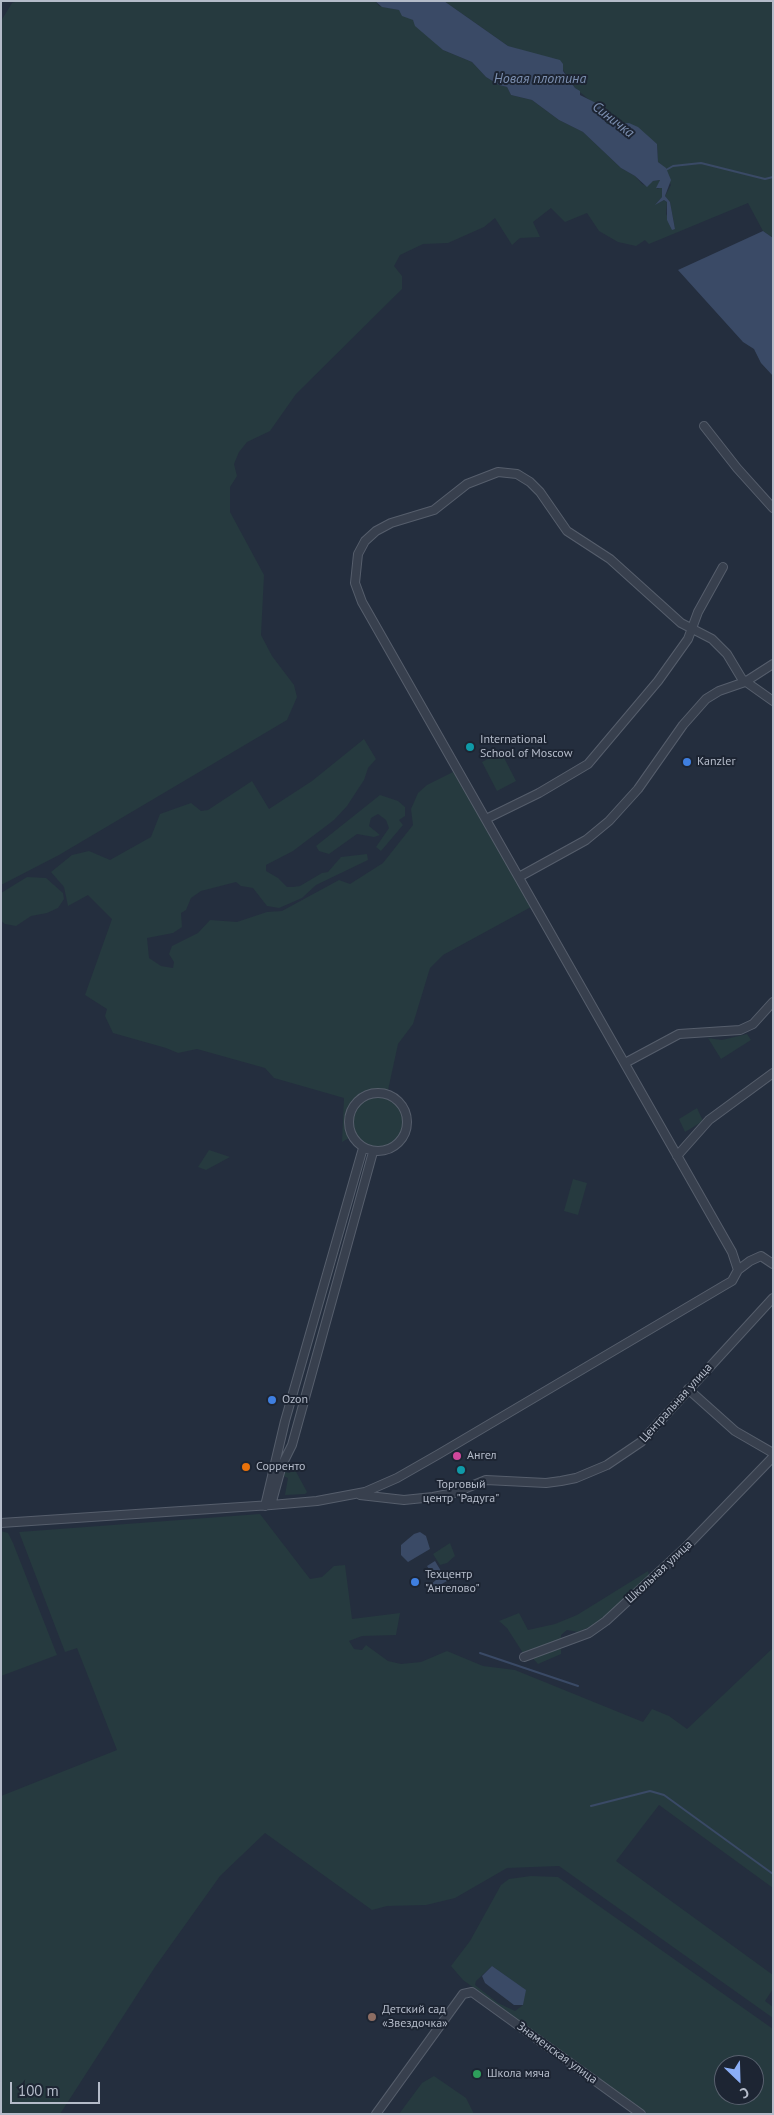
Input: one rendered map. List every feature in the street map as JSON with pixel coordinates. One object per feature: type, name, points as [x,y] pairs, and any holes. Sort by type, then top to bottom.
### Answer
[{"type":"street","points":[[704,426],[737,468],[773,508]]},
{"type":"street","points":[[738,1270],[732,1252],[358,594],[355,583],[356,560],[361,547],[370,536],[391,523],[434,510],[467,484],[498,472],[511,472],[525,478],[535,486],[571,534],[610,559],[681,623],[717,643],[745,682],[773,701]]},
{"type":"street","points":[[486,819],[584,768],[658,681],[688,639],[698,612],[723,566]]},
{"type":"street","points":[[520,877],[586,840],[598,830],[638,789],[695,710],[719,691],[745,682],[773,664]]},
{"type":"street","points":[[625,1062],[679,1034],[740,1030],[753,1024],[773,1002]]},
{"type":"street","points":[[677,1156],[709,1120],[773,1073]]},
{"type":"street","points":[[381,1093],[390,1095],[404,1108],[408,1127],[399,1144],[391,1149],[373,1152],[363,1148],[354,1139],[350,1131],[350,1112],[362,1097],[381,1093]]},
{"type":"street","points":[[268,1505],[285,1421],[363,1148]]},
{"type":"street","points":[[268,1505],[282,1465],[292,1445],[373,1152]]},
{"type":"street","points":[[1,1523],[268,1505],[355,1495],[388,1482],[440,1454],[732,1281],[738,1270],[761,1256],[773,1264]]},
{"type":"street","name":"Центральная улица","points":[[355,1495],[404,1500],[444,1496],[486,1480],[546,1483],[576,1478],[607,1465],[631,1450],[773,1298]]},
{"type":"street","points":[[688,1389],[735,1431],[773,1455]]},
{"type":"street","name":"Школьная улица","points":[[524,1658],[589,1633],[606,1621],[686,1547],[773,1455]]},
{"type":"street","name":"Знаменская улица","points":[[376,2114],[463,1994],[468,1992],[474,1993],[641,2114]]},
{"type":"green space","points":[[18,1],[375,1],[379,6],[399,10],[413,20],[443,50],[472,62],[486,77],[499,85],[507,87],[511,95],[532,100],[559,120],[583,132],[621,168],[635,176],[642,184],[647,186],[653,181],[660,180],[657,189],[662,187],[662,197],[656,204],[664,200],[667,202],[666,214],[675,229],[670,202],[665,196],[671,185],[663,166],[658,162],[657,144],[623,122],[607,124],[593,103],[575,88],[556,59],[542,57],[508,46],[444,1],[773,1],[773,238],[763,231],[748,203],[649,244],[645,240],[636,246],[618,242],[599,231],[587,213],[565,222],[551,208],[533,222],[540,237],[520,238],[512,245],[495,218],[484,227],[448,243],[423,244],[400,255],[394,266],[402,276],[402,289],[296,394],[270,431],[247,442],[239,452],[234,464],[237,476],[230,487],[230,512],[264,575],[261,635],[272,656],[294,685],[297,697],[287,720],[59,855],[1,885],[1,21],[12,3]]},
{"type":"green space","points":[[364,739],[376,759],[368,768],[364,780],[347,806],[334,820],[293,851],[266,865],[266,871],[278,878],[287,887],[293,887],[300,886],[322,873],[328,872],[341,857],[367,854],[368,860],[316,885],[302,898],[279,908],[267,906],[253,888],[241,886],[236,882],[201,891],[191,898],[186,910],[181,913],[182,927],[173,933],[147,938],[149,958],[161,966],[173,968],[174,962],[169,954],[172,946],[198,933],[210,920],[237,922],[267,912],[282,911],[339,880],[350,884],[383,863],[413,825],[411,809],[418,793],[427,785],[455,771],[531,907],[443,955],[430,968],[413,1024],[398,1044],[388,1090],[363,1092],[349,1106],[345,1125],[349,1138],[342,1142],[344,1098],[274,1078],[265,1068],[197,1049],[178,1053],[113,1033],[105,1016],[107,1009],[85,995],[112,919],[88,895],[68,906],[64,887],[51,872],[72,855],[89,851],[110,860],[151,837],[160,814],[191,803],[201,811],[208,810],[252,781],[269,809],[312,781]]},
{"type":"green space","points":[[501,752],[516,781],[497,791],[482,762]]},
{"type":"green space","points":[[380,795],[398,801],[405,807],[405,816],[399,820],[403,825],[381,851],[376,847],[389,828],[386,820],[378,814],[371,818],[369,826],[380,835],[374,837],[357,834],[329,854],[319,851],[316,846]]},
{"type":"green space","points":[[27,877],[46,878],[63,893],[64,899],[58,908],[47,913],[31,916],[16,926],[5,924],[1,921],[1,893]]},
{"type":"green space","points":[[747,1034],[751,1040],[721,1059],[708,1038],[722,1040]]},
{"type":"green space","points":[[378,1096],[388,1098],[396,1104],[402,1112],[404,1122],[402,1132],[396,1140],[388,1146],[378,1148],[368,1146],[360,1140],[354,1132],[352,1122],[354,1112],[360,1104],[368,1098]]},
{"type":"green space","points":[[697,1108],[703,1121],[685,1132],[679,1119]]},
{"type":"green space","points":[[209,1150],[230,1157],[206,1170],[198,1167]]},
{"type":"green space","points":[[573,1179],[587,1183],[578,1215],[564,1211]]},
{"type":"green space","points":[[292,1467],[307,1492],[305,1494],[285,1495],[288,1478],[283,1476],[284,1472],[290,1473]]},
{"type":"green space","points":[[260,1514],[310,1579],[322,1577],[334,1566],[345,1565],[352,1619],[400,1613],[396,1635],[362,1636],[349,1641],[354,1649],[362,1650],[366,1645],[388,1661],[401,1664],[421,1662],[447,1651],[483,1666],[515,1670],[643,1722],[652,1709],[669,1716],[687,1729],[773,1648],[773,1888],[659,1805],[616,1861],[773,1975],[773,1989],[765,2001],[773,2007],[773,2018],[559,1866],[507,1868],[455,1898],[426,1905],[387,1906],[372,1910],[265,1833],[220,1876],[155,1967],[60,2114],[1,2114],[1,1796],[117,1750],[77,1648],[65,1652],[19,1532]]},
{"type":"green space","points":[[1,1531],[8,1533],[13,1543],[57,1655],[1,1676]]},
{"type":"green space","points":[[450,1543],[455,1556],[447,1563],[440,1565],[433,1554]]},
{"type":"green space","points":[[648,1571],[649,1575],[608,1615],[592,1626],[578,1632],[567,1630],[561,1635],[561,1654],[538,1664],[528,1653],[523,1653],[507,1628],[499,1621],[519,1613],[528,1630],[555,1624],[577,1615]]},
{"type":"green space","points":[[531,1876],[558,1877],[773,2029],[773,2114],[648,2114],[463,1980],[451,1966],[470,1941],[501,1885],[509,1879]],"holes":[[[492,1966],[525,1990],[523,2005],[515,2011],[498,2003],[475,1985],[476,1981]]]},
{"type":"green space","points":[[434,2076],[466,2098],[474,2114],[399,2114],[422,2083]]},
{"type":"water","name":"Новая плотина","points":[[375,1],[444,1],[508,46],[560,60],[563,64],[563,71],[575,88],[580,91],[580,95],[604,107],[607,112],[604,119],[607,124],[629,123],[638,127],[657,144],[658,162],[666,168],[671,180],[665,196],[670,202],[675,229],[672,230],[667,220],[667,202],[664,200],[655,205],[662,197],[662,188],[656,188],[660,180],[653,181],[647,187],[635,176],[621,168],[583,132],[559,120],[532,100],[511,95],[507,87],[499,85],[486,77],[472,62],[443,50],[415,26],[413,20],[402,16],[399,10],[382,7]]},
{"type":"water","points":[[763,231],[773,238],[773,376],[761,363],[754,349],[743,342],[678,270]]},
{"type":"water","points":[[420,1532],[426,1536],[430,1549],[408,1562],[401,1555],[401,1545],[414,1534]]},
{"type":"water","points":[[435,1561],[447,1581],[433,1589],[430,1585],[436,1580],[427,1566]]},
{"type":"water","points":[[492,1966],[526,1990],[523,2005],[514,2005],[485,1983],[482,1976]]},
{"type":"waterway","points":[[666,170],[673,166],[701,163],[765,179],[773,177]]},
{"type":"waterway","points":[[480,1653],[578,1686]]},
{"type":"waterway","points":[[591,1806],[650,1791],[664,1795],[773,1874]]},
{"type":"place","name":"International School of Moscow","points":[[470,747]]},
{"type":"place","name":"Kanzler","points":[[687,762]]},
{"type":"place","name":"Ozon","points":[[272,1400]]},
{"type":"place","name":"Ангел","points":[[457,1456]]},
{"type":"place","name":"Сорренто","points":[[246,1467]]},
{"type":"place","name":"Торговый центр \"Радуга\"","points":[[461,1470]]},
{"type":"place","name":"Техцентр \"Ангелово\"","points":[[415,1582]]},
{"type":"place","name":"Детский сад «Звездочка»","points":[[372,2017]]},
{"type":"place","name":"Школа мяча","points":[[477,2074]]},
{"type":"water label","name":"Синичка","points":[[613,120]]}]
